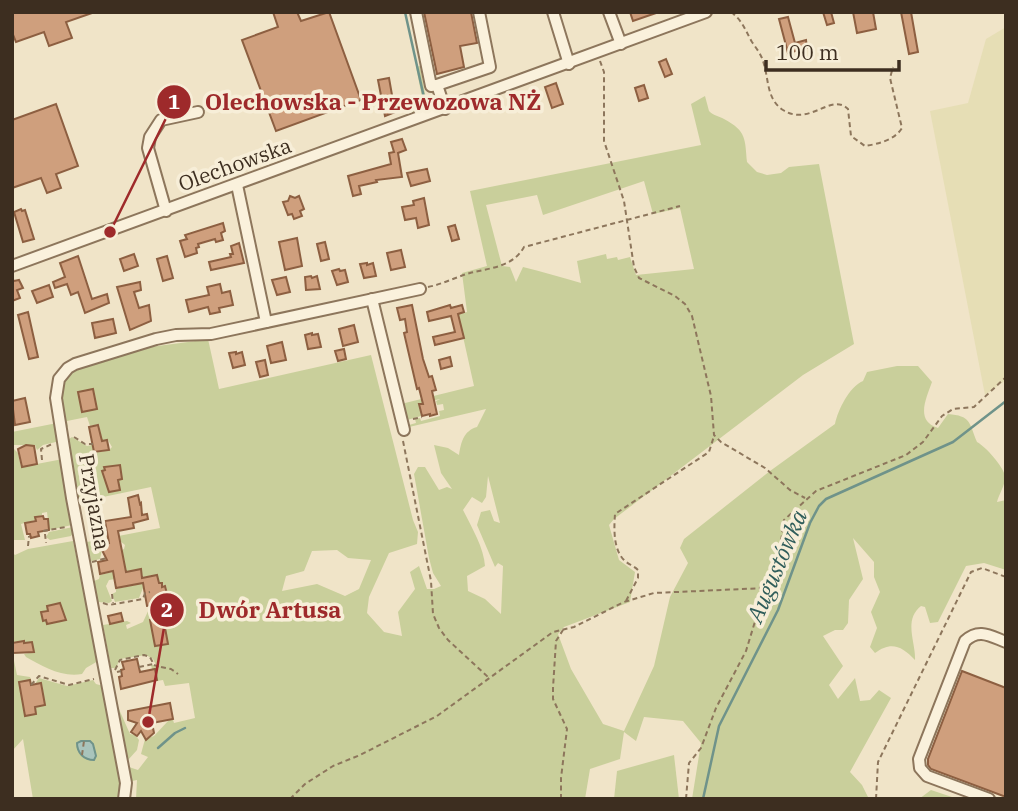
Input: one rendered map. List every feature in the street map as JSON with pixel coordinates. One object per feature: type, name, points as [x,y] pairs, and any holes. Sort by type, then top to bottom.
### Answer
[{"type":"street","points":[[416,12],[431,86],[490,67],[479,12]]},
{"type":"street","points":[[553,12],[569,64]]},
{"type":"street","points":[[610,12],[621,44]]},
{"type":"street","name":"Olechowska","points":[[12,266],[706,12]]},
{"type":"street","points":[[437,85],[445,109]]},
{"type":"street","points":[[166,211],[148,148],[150,138],[161,120],[198,112]]},
{"type":"street","points":[[237,185],[266,322]]},
{"type":"street","name":"Przyjazna","points":[[125,795],[114,673],[93,606],[77,525],[55,393],[59,379],[68,368],[156,339],[176,335],[211,334],[420,289]]},
{"type":"street","points":[[372,299],[404,430]]},
{"type":"street","points":[[989,799],[927,776],[920,768],[919,759],[965,641],[971,635],[981,632],[1006,642]]},
{"type":"path","points":[[731,12],[748,29],[760,53],[770,94],[778,106],[802,116],[836,103],[844,104],[848,109],[850,136],[865,146],[881,143],[900,133],[890,78],[893,67]]},
{"type":"path","points":[[596,54],[604,72],[604,141],[624,201],[634,267],[639,278],[685,304],[691,316],[711,396],[714,435],[714,443],[709,452],[615,514],[614,529],[619,554],[638,570],[638,578],[625,602]]},
{"type":"path","points":[[420,289],[502,266],[520,254],[524,247],[680,206]]},
{"type":"path","points":[[686,799],[689,764],[701,747],[716,708],[746,651],[764,592],[776,578],[784,520],[816,491],[827,485],[906,455],[923,442],[942,416],[953,410],[974,407],[1006,377]]},
{"type":"path","points":[[404,430],[403,442],[431,580],[433,614],[448,640],[489,678]]},
{"type":"path","points":[[714,435],[765,468],[790,490],[807,499]]},
{"type":"path","points":[[35,453],[45,446],[72,436],[85,444],[93,444]]},
{"type":"path","points":[[41,451],[42,460]]},
{"type":"path","points":[[46,543],[44,531],[77,525]]},
{"type":"path","points":[[27,546],[29,536]]},
{"type":"path","points":[[85,563],[107,558]]},
{"type":"path","points":[[876,799],[878,762],[971,572],[982,568],[1006,577]]},
{"type":"path","points":[[290,799],[306,784],[333,766],[438,716],[553,632],[574,627],[625,602],[654,593],[769,588]]},
{"type":"path","points":[[93,606],[142,599],[145,593],[150,592]]},
{"type":"path","points":[[112,594],[113,604]]},
{"type":"path","points":[[561,799],[567,729],[553,699],[553,688],[556,642],[563,629]]},
{"type":"path","points":[[31,685],[39,676],[72,685],[114,673],[121,659],[141,655],[149,656],[154,664]]},
{"type":"path","points":[[139,667],[154,664],[178,674]]},
{"type":"path","points":[[82,755],[84,741]]},
{"type":"shaded area","points":[[1006,27],[1006,380],[985,395],[930,111],[968,103],[986,39]]},
{"type":"green space","points":[[420,66],[427,105],[438,102],[435,108],[414,116],[407,108],[423,102],[416,67]]},
{"type":"green space","points":[[705,96],[709,111],[732,123],[741,132],[747,162],[757,172],[767,175],[781,173],[789,167],[819,164],[854,344],[803,375],[614,519],[609,525],[619,560],[635,572],[630,602],[564,627],[558,634],[571,669],[603,724],[624,731],[654,666],[670,597],[688,563],[680,548],[684,539],[835,424],[845,400],[853,388],[863,381],[867,372],[897,366],[918,366],[932,382],[924,409],[924,415],[931,425],[938,428],[948,414],[965,418],[977,442],[994,457],[1004,472],[1004,482],[997,502],[1006,500],[1006,570],[984,563],[966,566],[938,622],[930,623],[925,607],[921,606],[911,625],[915,660],[906,651],[891,646],[875,653],[870,647],[877,628],[871,612],[880,592],[874,577],[874,562],[853,538],[863,579],[849,600],[848,623],[843,630],[835,630],[823,636],[843,666],[829,685],[838,699],[855,678],[860,701],[870,700],[879,690],[891,698],[850,772],[862,785],[869,799],[692,799],[701,743],[683,721],[644,717],[636,741],[624,732],[620,759],[590,769],[585,799],[136,799],[137,780],[132,781],[129,767],[138,770],[148,757],[141,754],[145,739],[154,736],[169,720],[174,723],[195,718],[189,683],[165,686],[163,680],[157,681],[155,669],[152,669],[151,665],[156,665],[153,659],[146,655],[120,659],[116,668],[111,668],[103,625],[127,621],[131,623],[126,625],[127,629],[143,622],[150,607],[163,604],[162,596],[167,594],[166,586],[159,583],[157,575],[142,577],[143,588],[139,598],[115,602],[112,594],[116,589],[135,585],[134,576],[109,580],[106,586],[112,601],[98,602],[94,581],[99,579],[100,575],[125,569],[120,551],[125,545],[120,541],[103,544],[100,559],[91,561],[87,542],[160,528],[151,487],[79,502],[66,441],[72,437],[87,446],[92,445],[94,453],[112,447],[108,440],[102,440],[99,424],[90,426],[87,417],[67,421],[68,427],[63,425],[59,400],[63,378],[96,360],[132,350],[208,339],[219,389],[371,355],[418,532],[417,544],[389,553],[369,597],[367,613],[384,632],[402,636],[398,612],[415,589],[410,572],[419,566],[427,589],[441,586],[433,573],[429,558],[414,474],[418,467],[425,467],[439,490],[447,487],[452,489],[441,473],[434,445],[448,448],[459,455],[463,438],[477,427],[486,409],[409,427],[416,423],[415,419],[420,418],[421,421],[440,416],[439,411],[444,410],[443,404],[437,405],[436,401],[440,399],[419,404],[421,416],[407,420],[401,404],[474,386],[458,314],[467,312],[462,273],[487,266],[470,191],[701,145],[691,104]],"holes":[[[644,181],[653,214],[680,208],[694,269],[636,275],[630,257],[607,259],[606,254],[577,261],[581,283],[523,267],[516,282],[510,267],[502,266],[486,205],[537,195],[543,215]],[[488,476],[500,523],[494,521],[490,510],[481,512],[477,525],[495,567],[498,563],[503,566],[501,614],[485,599],[468,591],[467,576],[485,566],[480,545],[463,510],[472,497],[482,503],[486,497]],[[337,550],[348,558],[371,560],[359,589],[345,596],[317,584],[282,591],[286,576],[304,571],[312,551]]]},
{"type":"green space","points":[[57,423],[60,441],[43,445],[37,450],[35,445],[12,445],[12,432]]},
{"type":"green space","points":[[12,447],[18,453],[21,467],[63,459],[72,525],[49,530],[47,512],[42,513],[35,517],[35,520],[21,524],[25,540],[12,540]]},
{"type":"green space","points":[[73,527],[71,536],[50,540],[46,537],[49,532]]},
{"type":"green space","points":[[73,541],[98,661],[86,668],[82,674],[75,675],[52,670],[26,657],[24,654],[34,652],[32,642],[12,643],[12,552],[15,555],[28,549]]},
{"type":"green space","points":[[12,651],[17,675],[30,677],[31,680],[19,682],[25,716],[36,714],[35,708],[45,704],[42,684],[35,684],[39,678],[67,686],[93,680],[103,686],[122,792],[119,799],[33,799],[23,739],[12,751]]},
{"type":"green space","points":[[118,707],[130,734],[139,740],[137,750],[128,760]]},
{"type":"green space","points":[[674,755],[679,799],[614,799],[617,771]]},
{"type":"green space","points":[[931,790],[958,799],[919,799]]},
{"type":"water","points":[[90,741],[93,744],[96,756],[94,760],[87,759],[80,753],[77,743]]},
{"type":"building","points":[[12,12],[92,13],[66,22],[72,38],[49,46],[44,32],[16,42],[12,32]]},
{"type":"building","points":[[273,12],[297,12],[301,21],[329,12],[361,100],[276,131],[242,40],[278,27]]},
{"type":"building","points":[[424,12],[471,12],[477,43],[460,46],[464,67],[437,74]]},
{"type":"building","points":[[630,12],[655,12],[656,13],[633,21]]},
{"type":"building","points":[[823,12],[831,12],[834,23],[827,25]]},
{"type":"building","points":[[853,12],[873,12],[876,29],[857,33]]},
{"type":"building","points":[[901,12],[911,12],[918,52],[909,54]]},
{"type":"building","points":[[788,17],[795,43],[806,40],[807,48],[788,53],[779,19]]},
{"type":"building","points":[[666,59],[672,74],[665,77],[659,62]]},
{"type":"building","points":[[389,78],[395,112],[385,116],[378,80]]},
{"type":"building","points":[[556,83],[563,104],[552,108],[545,87]]},
{"type":"building","points":[[644,85],[648,98],[639,101],[635,88]]},
{"type":"building","points":[[56,104],[78,166],[56,174],[61,188],[47,193],[41,178],[12,188],[12,120]]},
{"type":"building","points":[[402,139],[406,150],[398,153],[402,177],[376,180],[377,182],[359,186],[361,194],[353,196],[348,176],[391,164],[389,153],[394,152],[391,142]]},
{"type":"building","points":[[427,169],[430,181],[411,186],[407,173]]},
{"type":"building","points":[[290,196],[299,196],[304,209],[300,211],[302,216],[294,219],[292,214],[288,215],[283,202],[288,201]]},
{"type":"building","points":[[424,198],[429,225],[418,228],[416,218],[405,220],[402,207],[414,205],[413,201]]},
{"type":"building","points":[[25,210],[34,239],[23,242],[14,212]]},
{"type":"building","points":[[223,223],[223,240],[216,242],[215,239],[198,244],[197,253],[185,257],[180,241],[187,239],[185,235]]},
{"type":"building","points":[[455,225],[459,239],[452,241],[448,227]]},
{"type":"building","points":[[297,238],[302,266],[285,270],[279,242]]},
{"type":"building","points":[[325,242],[329,259],[321,261],[317,244]]},
{"type":"building","points":[[239,243],[244,263],[211,270],[209,262],[231,257],[231,246]]},
{"type":"building","points":[[401,250],[405,267],[391,270],[387,253]]},
{"type":"building","points":[[134,254],[138,266],[124,271],[120,259]]},
{"type":"building","points":[[78,256],[92,299],[107,294],[109,303],[85,313],[78,292],[71,295],[67,284],[55,288],[53,282],[65,277],[60,263]]},
{"type":"building","points":[[167,256],[173,278],[163,281],[157,259]]},
{"type":"building","points":[[373,263],[376,276],[364,278],[360,264]]},
{"type":"building","points":[[345,270],[348,282],[337,285],[332,271]]},
{"type":"building","points":[[317,276],[320,289],[306,290],[305,277]]},
{"type":"building","points":[[286,277],[290,292],[277,295],[272,280]]},
{"type":"building","points":[[12,279],[19,280],[23,288],[17,290],[20,298],[12,301]]},
{"type":"building","points":[[140,282],[141,290],[134,292],[139,308],[149,305],[151,321],[130,330],[117,287]]},
{"type":"building","points":[[220,284],[222,293],[230,291],[233,305],[219,308],[220,312],[210,314],[208,307],[189,312],[186,300],[209,295],[207,287]]},
{"type":"building","points":[[49,285],[53,297],[37,303],[32,291]]},
{"type":"building","points":[[412,305],[423,359],[436,390],[432,391],[437,414],[430,416],[422,416],[419,404],[423,404],[404,333],[407,332],[405,319],[400,320],[397,308]]},
{"type":"building","points":[[450,305],[451,308],[462,305],[464,312],[458,314],[464,338],[435,345],[433,337],[455,332],[451,316],[429,321],[427,312]]},
{"type":"building","points":[[28,312],[38,357],[29,359],[18,315]]},
{"type":"building","points":[[113,319],[116,333],[95,338],[92,323]]},
{"type":"building","points":[[354,325],[358,342],[343,346],[339,329]]},
{"type":"building","points":[[318,334],[321,347],[308,349],[305,335]]},
{"type":"building","points":[[282,342],[286,360],[271,363],[267,346]]},
{"type":"building","points":[[344,349],[346,359],[338,361],[335,351]]},
{"type":"building","points":[[242,352],[245,365],[233,368],[229,353]]},
{"type":"building","points":[[450,357],[452,366],[441,369],[439,360]]},
{"type":"building","points":[[265,360],[268,375],[260,377],[256,362]]},
{"type":"building","points":[[93,389],[97,409],[82,412],[78,392]]},
{"type":"building","points":[[25,398],[30,422],[15,425],[12,401]]},
{"type":"building","points":[[98,425],[102,441],[107,440],[109,450],[94,452],[89,427]]},
{"type":"building","points":[[26,445],[34,446],[37,464],[22,467],[18,449]]},
{"type":"building","points":[[120,465],[120,490],[109,492],[102,471],[105,470],[104,467]]},
{"type":"building","points":[[138,495],[142,515],[147,514],[148,519],[133,523],[134,528],[118,531],[126,572],[141,569],[142,578],[157,575],[167,594],[161,595],[163,604],[147,606],[143,583],[116,588],[113,571],[100,574],[98,562],[107,560],[102,550],[103,545],[109,543],[105,521],[131,517],[128,498]]},
{"type":"building","points":[[43,516],[48,519],[49,530],[38,532],[39,536],[31,538],[30,534],[27,534],[25,523],[36,521],[35,517]]},
{"type":"building","points":[[60,603],[66,620],[47,624],[46,620],[43,621],[41,612],[48,611],[47,606]]},
{"type":"building","points":[[121,613],[123,621],[110,624],[108,616]]},
{"type":"building","points":[[163,617],[168,644],[155,646],[150,620]]},
{"type":"building","points":[[32,642],[34,652],[13,653],[12,643]]},
{"type":"building","points":[[137,659],[140,672],[155,669],[157,680],[121,689],[119,677],[124,669],[122,662]]},
{"type":"building","points":[[962,671],[1006,688],[1006,797],[931,769],[928,765]]},
{"type":"building","points":[[30,680],[31,685],[41,683],[45,705],[35,707],[36,714],[25,716],[19,682]]},
{"type":"building","points":[[170,703],[173,719],[152,723],[154,733],[146,740],[141,731],[137,736],[131,732],[137,723],[128,720],[128,711]]},
{"type":"waterway","points":[[405,12],[425,102],[418,109]]},
{"type":"waterway","name":"Augustówka","points":[[703,799],[719,726],[778,610],[810,523],[819,506],[826,499],[953,442],[1006,401]]},
{"type":"waterway","points":[[158,748],[185,728]]},
{"type":"place","name":"Olechowska - Przewozowa NŻ","points":[[110,232]]},
{"type":"place","name":"Dwór Artusa","points":[[148,722]]}]
